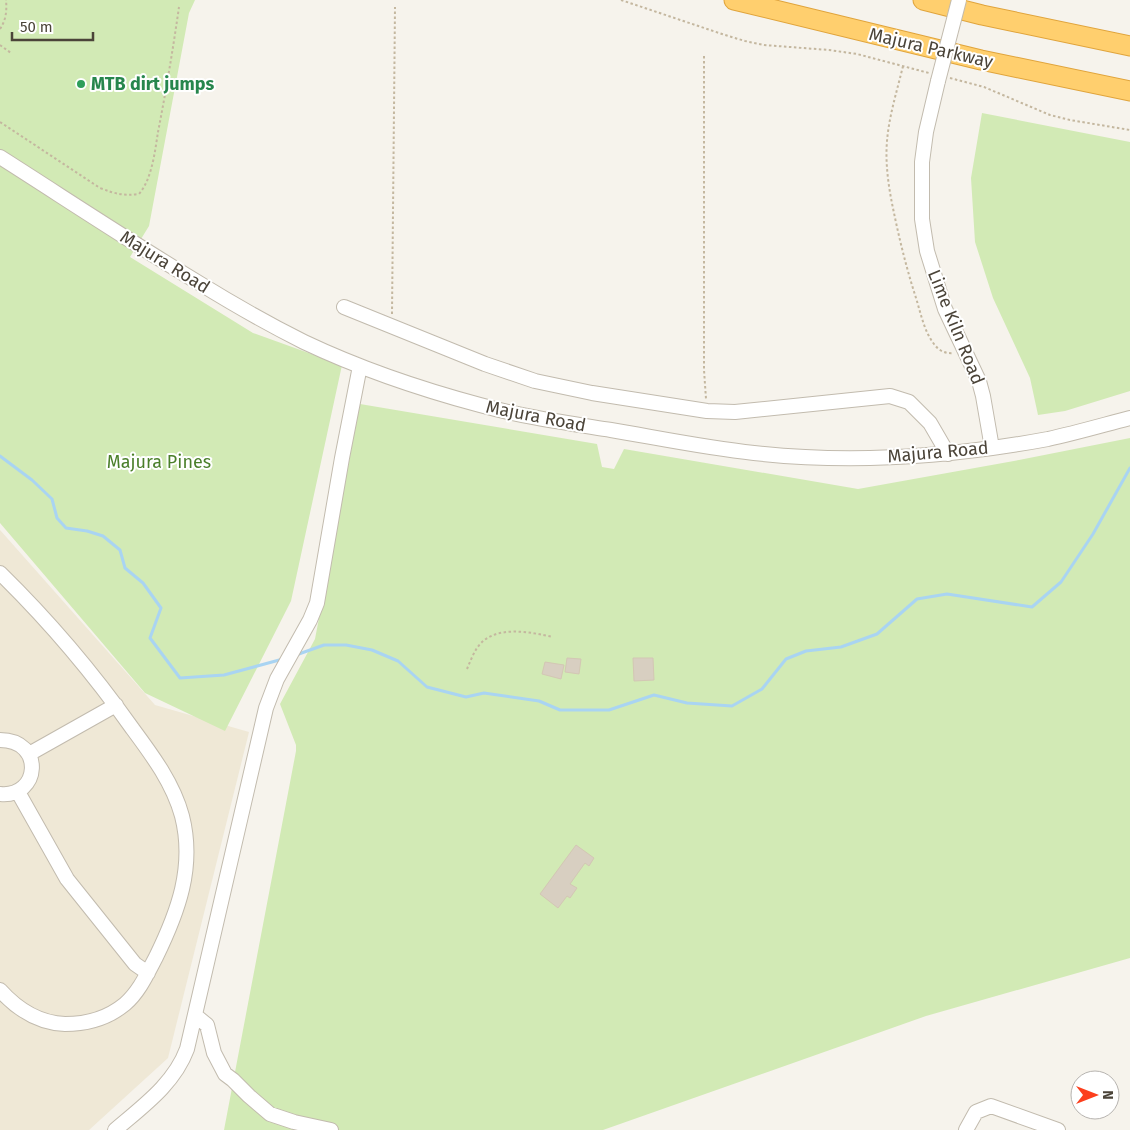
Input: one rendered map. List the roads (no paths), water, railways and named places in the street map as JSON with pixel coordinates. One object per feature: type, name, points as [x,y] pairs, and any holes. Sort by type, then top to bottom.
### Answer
[{"type":"highway","name":"Majura Parkway","points":[[734,0],[981,60],[1130,91]]},
{"type":"highway","points":[[923,0],[982,15],[1130,46]]},
{"type":"street","name":"Lime Kiln Road","points":[[959,0],[937,77],[925,139],[922,162],[922,219],[927,251],[945,309],[983,396],[992,448]]},
{"type":"street","name":"Majura Road","points":[[0,157],[162,261],[255,317],[360,366],[412,386],[481,406],[516,414],[727,450],[756,454],[836,459],[948,454],[992,448],[1050,438],[1130,418]]},
{"type":"street","points":[[344,307],[485,364],[535,381],[592,393],[707,411],[735,412],[890,396],[909,402],[930,423],[948,454]]},
{"type":"street","points":[[115,1130],[155,1095],[175,1074],[187,1049],[266,708],[277,679],[310,620],[317,603],[360,366]]},
{"type":"street","points":[[0,573],[62,639],[116,705],[154,757],[174,792],[186,836],[187,852],[182,891],[165,938],[148,973],[134,995],[124,1005],[112,1013],[87,1022],[74,1024],[59,1023],[46,1021],[21,1010],[0,990]]},
{"type":"street","points":[[29,754],[116,705]]},
{"type":"street","points":[[0,740],[9,740],[25,748],[32,764],[30,779],[25,786],[18,792],[0,794]]},
{"type":"street","points":[[18,792],[68,879],[136,964],[148,973]]},
{"type":"street","points":[[196,1016],[207,1025],[214,1053],[225,1074],[248,1096],[270,1114],[294,1122],[331,1130]]},
{"type":"street","points":[[966,1130],[976,1112],[991,1106],[1058,1130]]},
{"type":"waterway","points":[[0,456],[32,480],[52,499],[57,518],[66,528],[87,531],[103,536],[120,550],[125,568],[143,583],[161,608],[150,638],[180,678],[224,675],[283,659]]},
{"type":"waterway","points":[[296,655],[324,645],[346,645],[372,650],[398,661],[427,687],[466,697],[484,693],[539,701],[560,710],[609,710],[654,695],[687,703],[732,706],[762,689],[786,659],[806,651],[841,647],[877,634],[917,599],[947,594],[1032,607],[1061,582],[1093,534],[1130,468]]},
{"type":"place","name":"MTB dirt jumps","points":[[81,84]]},
{"type":"park label","name":"Majura Pines","points":[[159,462]]}]
